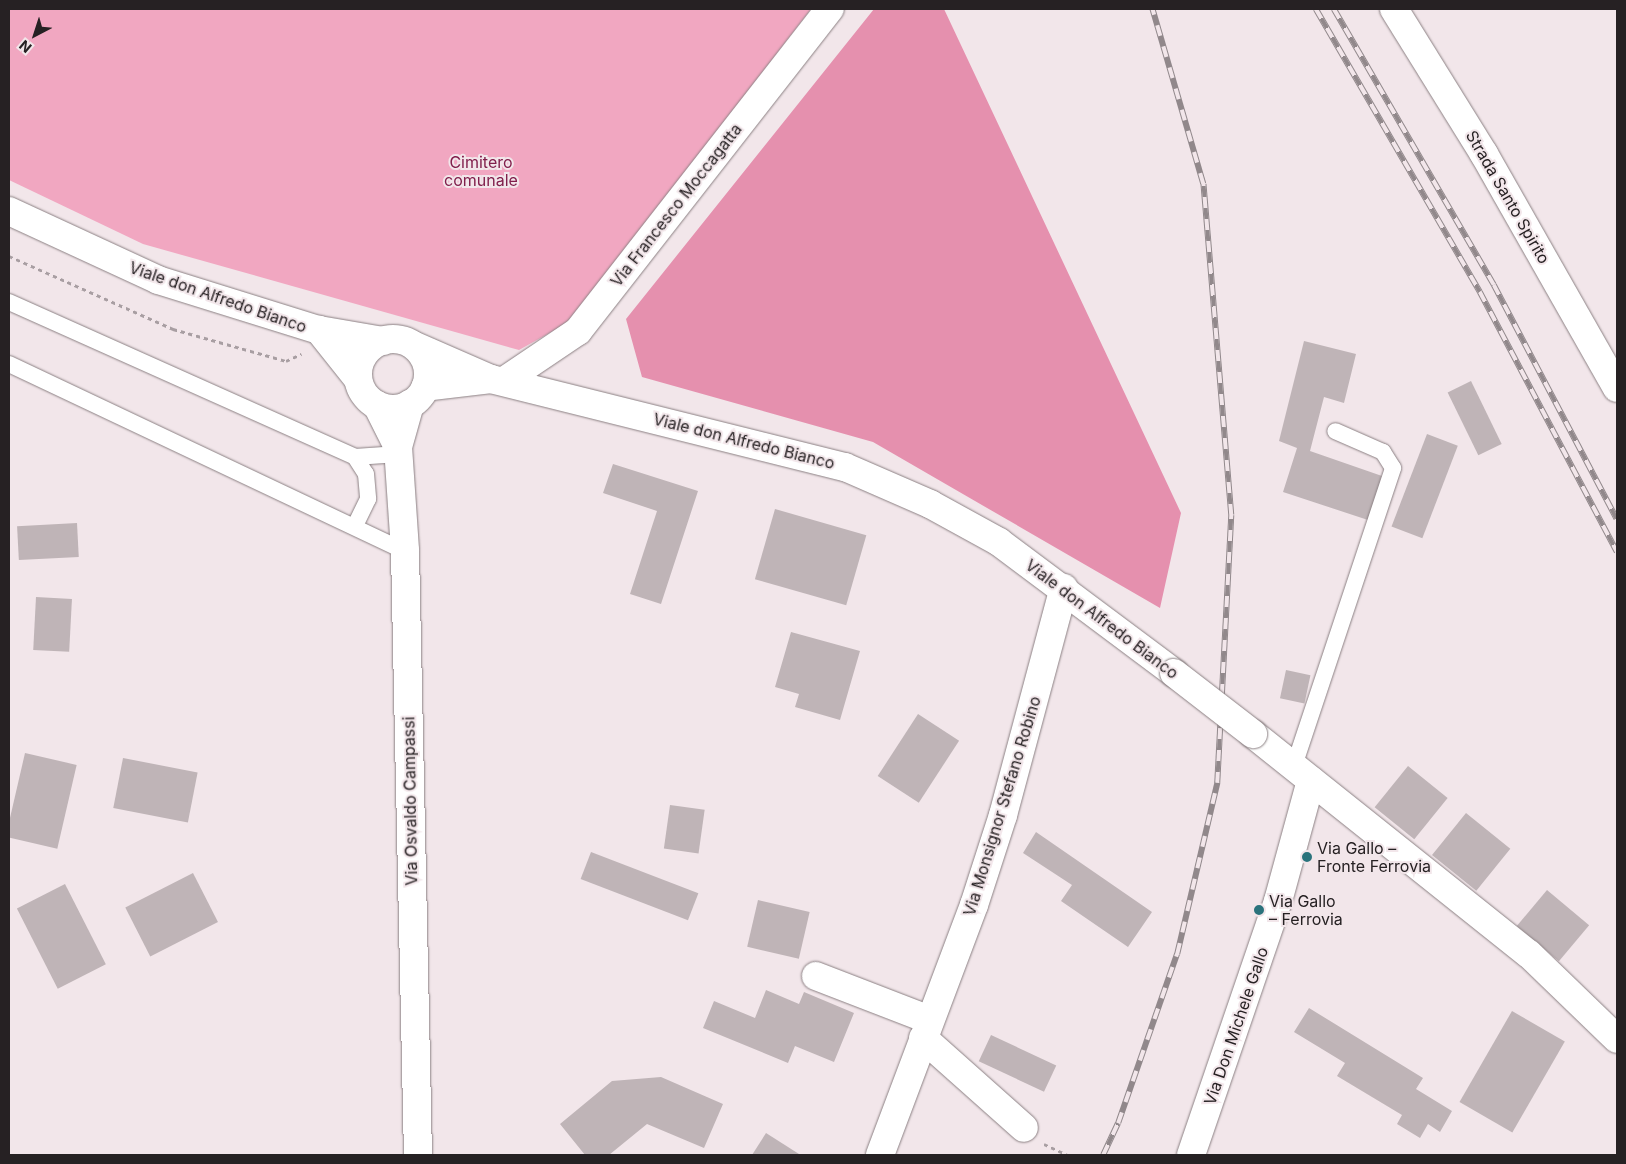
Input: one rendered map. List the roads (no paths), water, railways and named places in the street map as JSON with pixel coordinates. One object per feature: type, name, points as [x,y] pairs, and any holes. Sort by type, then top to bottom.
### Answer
[{"type":"street","name":"Via Francesco Moccagatta","points":[[498,380],[578,331],[830,9]]},
{"type":"street","name":"Strada Santo Spirito","points":[[1394,9],[1484,154],[1617,388]]},
{"type":"street","name":"Viale don Alfredo Bianco","points":[[9,211],[158,280],[319,330],[383,341]]},
{"type":"street","name":"Viale don Alfredo Bianco","points":[[319,330],[358,379]]},
{"type":"street","points":[[402,340],[413,345],[427,364],[418,396],[400,408],[377,405],[368,399],[358,379],[358,368],[369,348],[383,341],[402,340]]},
{"type":"street","name":"Viale don Alfredo Bianco","points":[[413,345],[498,380],[845,467],[930,504],[999,542],[1064,588],[1253,734],[1529,954],[1617,1039]]},
{"type":"street","name":"Viale don Alfredo Bianco","points":[[418,396],[498,380]]},
{"type":"street","name":"Via Osvaldo Campassi","points":[[399,450],[418,396]]},
{"type":"street","name":"Via Osvaldo Campassi","points":[[377,405],[399,450],[405,551],[418,1155]]},
{"type":"street","name":"Via Monsignor Stefano Robino","points":[[880,1155],[974,905],[1003,815],[1064,588]]},
{"type":"street","name":"Via Don Michele Gallo","points":[[1191,1155],[1269,928],[1303,773]]},
{"type":"street","points":[[816,976],[927,1029],[1024,1128]]},
{"type":"lane","points":[[9,302],[355,457],[366,474],[368,499],[356,526]]},
{"type":"lane","points":[[9,364],[356,526],[405,551]]},
{"type":"lane","points":[[1303,773],[1393,468],[1383,452],[1335,431]]},
{"type":"lane","points":[[355,457],[399,450]]},
{"type":"railway","points":[[1103,1155],[1118,1123],[1177,954],[1217,783],[1231,515],[1203,184],[1152,9]]},
{"type":"railway","points":[[1316,9],[1480,292],[1617,552]]},
{"type":"railway","points":[[1334,9],[1494,285],[1617,519]]},
{"type":"place","name":"Via Gallo – Fronte Ferrovia","points":[[1307,857]]},
{"type":"place","name":"Via Gallo – Ferrovia","points":[[1259,910]]},
{"type":"park label","name":"Cimitero comunale","points":[[481,171]]}]
